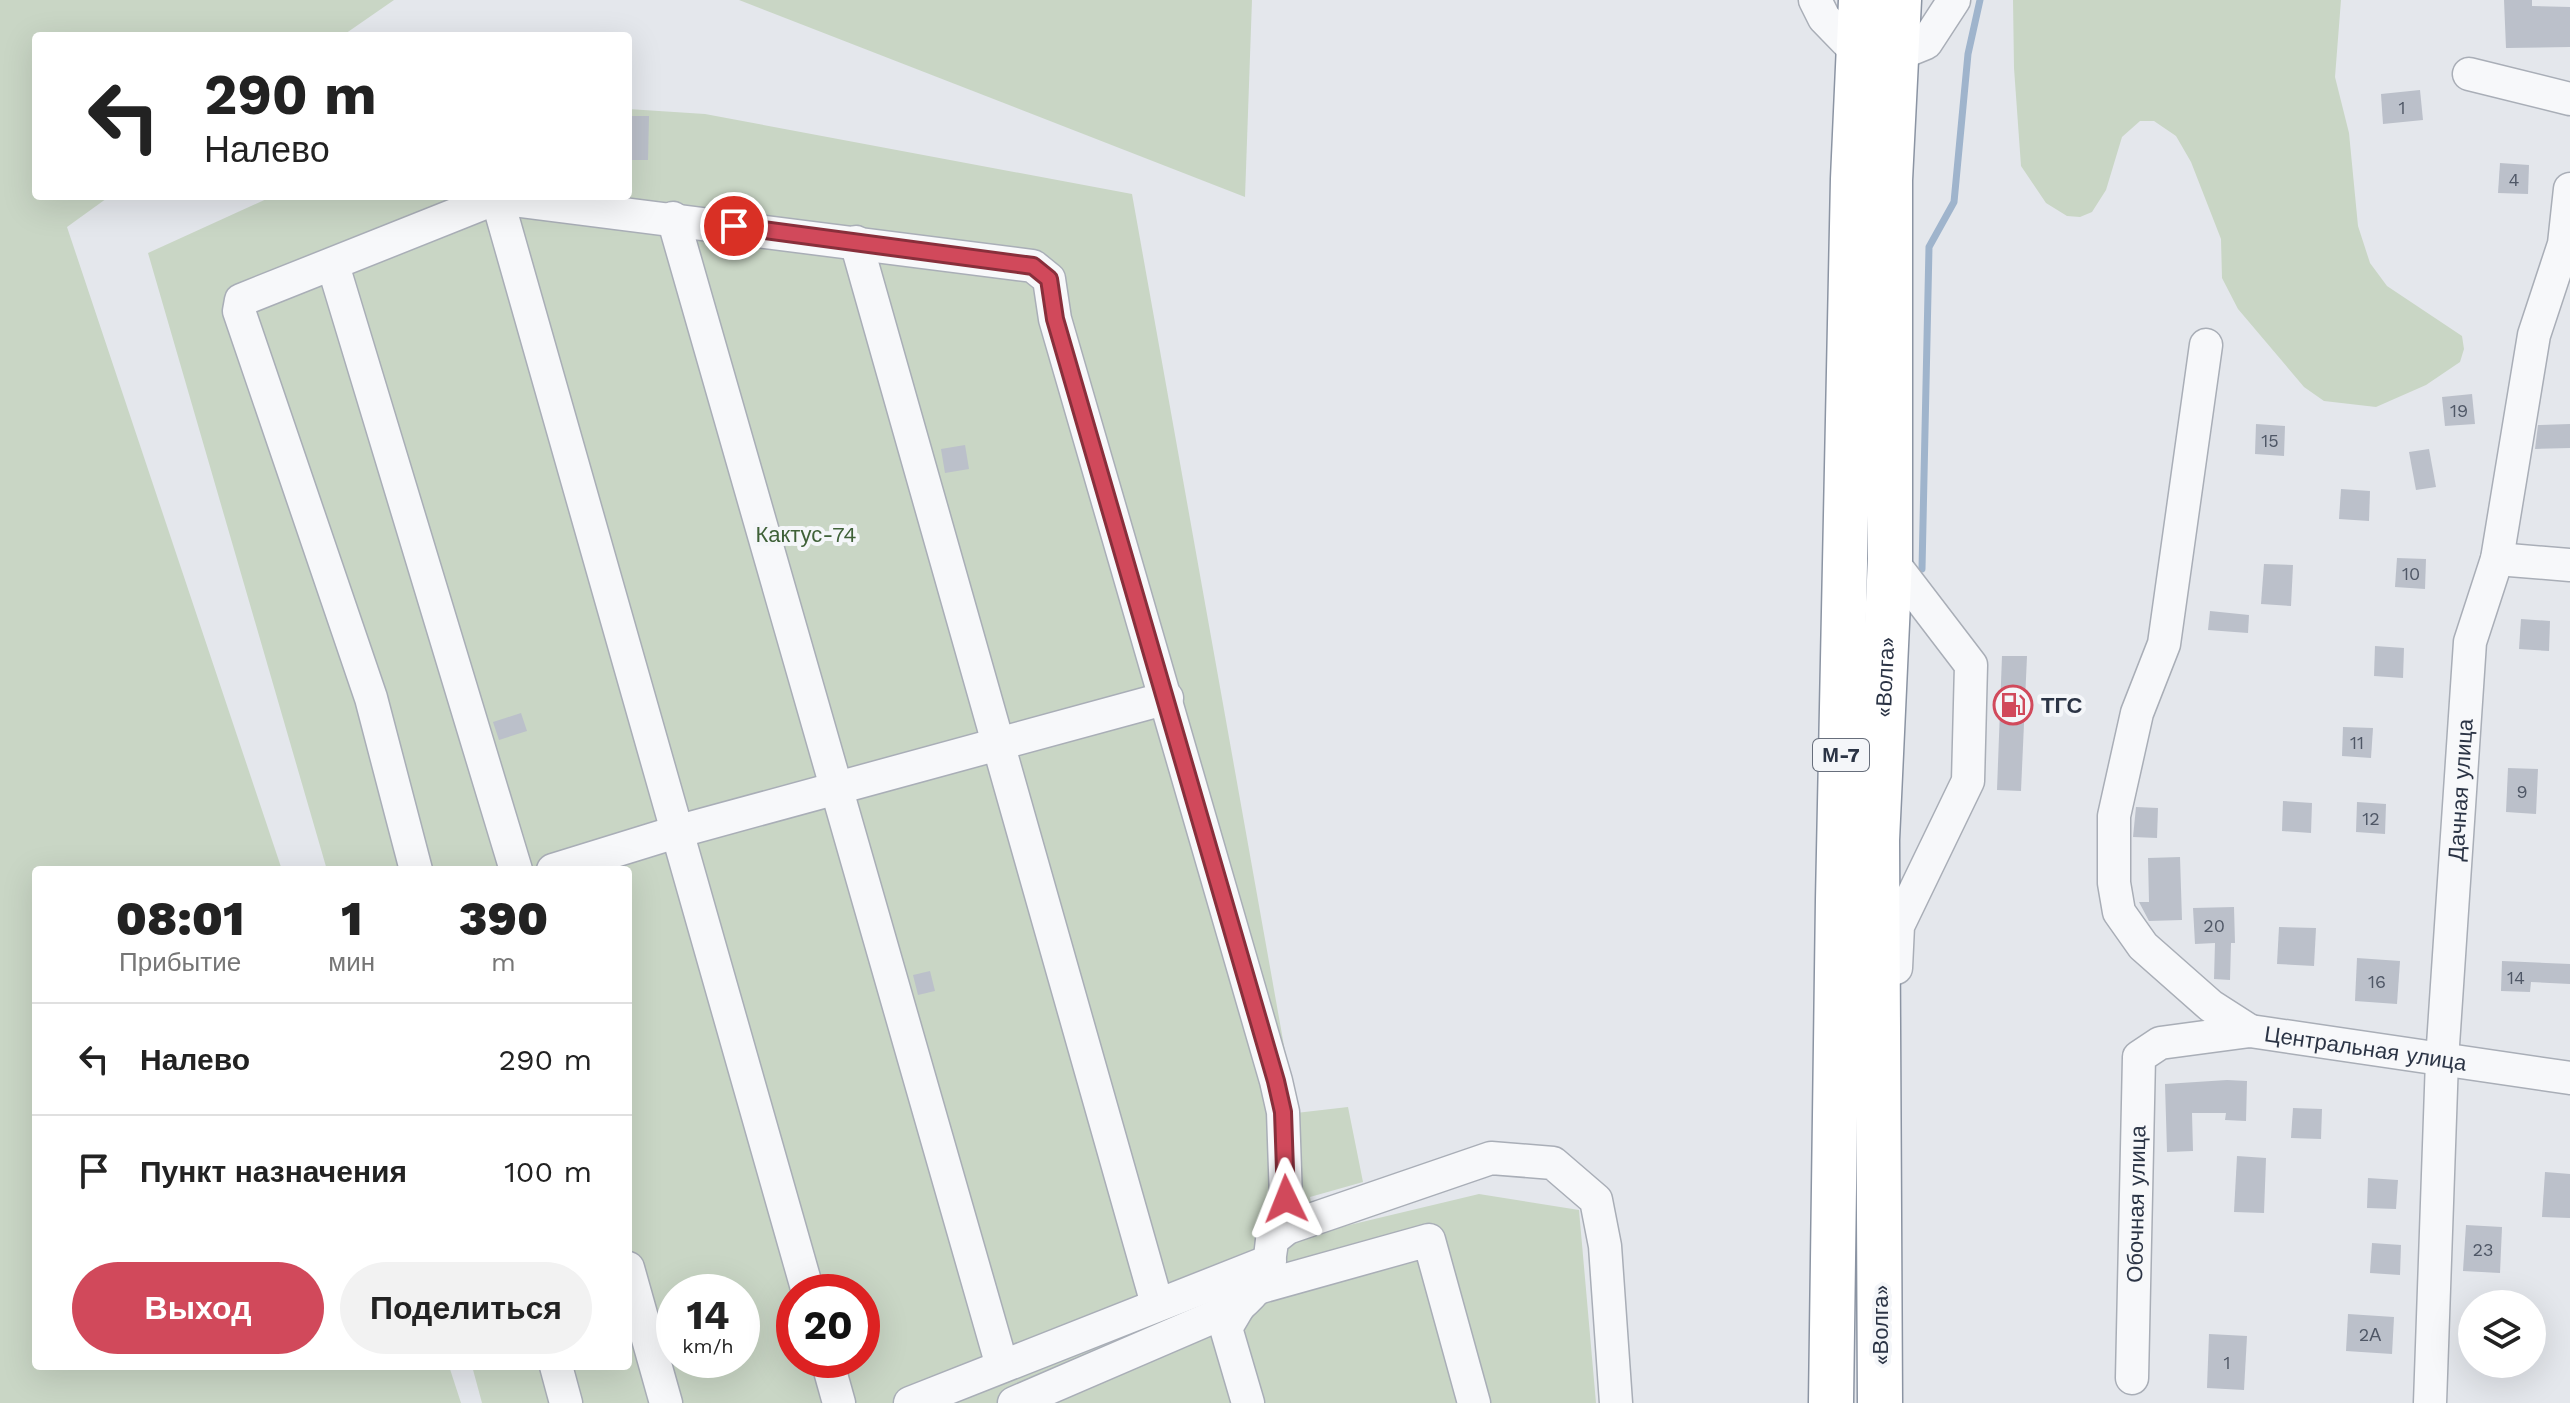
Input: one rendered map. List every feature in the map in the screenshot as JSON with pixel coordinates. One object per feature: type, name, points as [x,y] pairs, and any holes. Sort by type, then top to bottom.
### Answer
[{"type":"highway","name":"«Волга»","points":[[1861,0],[1876,55],[1890,180],[1890,559],[1877,840],[1880,1403]]},
{"type":"highway","name":"«Волга»","points":[[1831,1403],[1838,900],[1876,55],[1899,0]]},
{"type":"street","points":[[1815,0],[1824,18],[1876,55],[1926,43],[1954,0]]},
{"type":"street","points":[[2469,74],[2570,99]]},
{"type":"street","name":"Дачная улица","points":[[2430,1403],[2442,1060],[2470,642],[2497,559],[2534,335],[2564,244],[2570,189]]},
{"type":"street","points":[[415,866],[371,698],[239,311],[241,300],[278,282],[333,265],[492,200]]},
{"type":"street","points":[[498,200],[803,1274]]},
{"type":"street","points":[[515,200],[1033,266],[1049,279],[1055,319],[1276,1081],[1283,1112],[1287,1228]]},
{"type":"street","points":[[673,218],[834,789],[1002,1366]]},
{"type":"street","points":[[856,242],[1157,1304]]},
{"type":"street","points":[[333,265],[515,866]]},
{"type":"street","points":[[2206,345],[2164,644],[2137,713],[2116,802],[2114,883],[2119,912],[2143,946],[2211,1006],[2250,1031]]},
{"type":"street","points":[[1879,1049],[1894,1006],[1898,926],[1968,781],[1971,665],[1890,559]]},
{"type":"street","points":[[2497,559],[2570,565]]},
{"type":"street","points":[[566,866],[676,832],[1167,698]]},
{"type":"street","name":"Центральная улица","points":[[2160,1043],[2250,1031],[2570,1078]]},
{"type":"street","name":"Обочная улица","points":[[2132,1378],[2139,1057],[2160,1043]]},
{"type":"street","points":[[1248,1403],[1226,1328],[1257,1284],[1272,1240],[1287,1228],[1491,1158],[1553,1163],[1596,1200],[1605,1246],[1616,1403]]},
{"type":"street","points":[[910,1403],[1157,1304],[1257,1284],[1429,1240],[1474,1403]]},
{"type":"street","points":[[632,1282],[666,1403]]},
{"type":"street","points":[[1024,1401],[1257,1284]]},
{"type":"street","points":[[557,1370],[566,1403]]},
{"type":"street","points":[[832,1378],[839,1403]]},
{"type":"green space","points":[[0,0],[394,0],[348,32],[32,32],[32,200],[104,200],[67,227],[281,866],[32,866],[32,1370],[450,1370],[461,1403],[0,1403]]},
{"type":"green space","points":[[739,0],[1252,0],[1245,197]]},
{"type":"green space","points":[[2013,0],[2341,0],[2335,77],[2349,133],[2358,226],[2370,263],[2387,286],[2462,336],[2464,349],[2460,362],[2426,385],[2376,407],[2324,401],[2304,387],[2238,309],[2222,278],[2221,239],[2191,162],[2176,136],[2154,121],[2140,121],[2122,137],[2106,190],[2092,212],[2080,217],[2067,216],[2046,203],[2021,166]]},
{"type":"green space","name":"Кактус-74","points":[[632,109],[705,114],[1132,194],[1296,1113],[1348,1107],[1363,1182],[1310,1197],[1316,1233],[1479,1194],[1579,1210],[1596,1403],[482,1403],[473,1370],[632,1370],[632,866],[326,866],[148,253],[264,200],[632,200]]},
{"type":"building","points":[[2504,0],[2532,0],[2532,6],[2570,7],[2570,47],[2506,48]]},
{"type":"building","points":[[2420,90],[2423,120],[2383,124],[2381,94]]},
{"type":"building","points":[[632,116],[649,116],[648,160],[632,160]]},
{"type":"building","points":[[2500,163],[2529,165],[2528,194],[2498,193]]},
{"type":"building","points":[[2472,394],[2475,424],[2445,426],[2442,397]]},
{"type":"building","points":[[2256,424],[2285,426],[2284,456],[2255,454]]},
{"type":"building","points":[[2570,424],[2570,448],[2535,449],[2538,425]]},
{"type":"building","points":[[965,445],[969,469],[945,473],[941,449]]},
{"type":"building","points":[[2429,449],[2436,487],[2416,490],[2409,452]]},
{"type":"building","points":[[2341,489],[2370,491],[2369,521],[2339,519]]},
{"type":"building","points":[[2397,558],[2426,559],[2425,589],[2395,587]]},
{"type":"building","points":[[2264,564],[2293,565],[2291,606],[2261,604]]},
{"type":"building","points":[[2210,611],[2249,615],[2248,633],[2208,630]]},
{"type":"building","points":[[2521,619],[2550,621],[2549,651],[2519,649]]},
{"type":"building","points":[[2375,646],[2404,648],[2403,678],[2374,676]]},
{"type":"building","points":[[2002,656],[2027,656],[2021,791],[1997,790]]},
{"type":"building","points":[[521,713],[527,731],[499,740],[493,722]]},
{"type":"building","points":[[2343,727],[2373,728],[2371,758],[2342,756]]},
{"type":"building","points":[[2508,768],[2538,769],[2536,814],[2506,812]]},
{"type":"building","points":[[2283,801],[2312,803],[2311,833],[2282,831]]},
{"type":"building","points":[[2357,802],[2386,804],[2385,834],[2356,832]]},
{"type":"building","points":[[2136,807],[2158,808],[2157,838],[2133,837]]},
{"type":"building","points":[[2180,857],[2182,920],[2149,921],[2139,902],[2149,902],[2148,858]]},
{"type":"building","points":[[2234,907],[2235,943],[2231,943],[2230,980],[2214,979],[2215,943],[2195,944],[2193,908]]},
{"type":"building","points":[[2279,927],[2316,928],[2314,966],[2277,964]]},
{"type":"building","points":[[2357,958],[2400,961],[2397,1004],[2355,1001]]},
{"type":"building","points":[[2502,961],[2570,964],[2570,984],[2531,982],[2530,992],[2501,991]]},
{"type":"building","points":[[930,971],[935,991],[918,995],[913,975]]},
{"type":"building","points":[[2247,1081],[2246,1121],[2225,1120],[2226,1113],[2192,1113],[2193,1151],[2167,1152],[2165,1084]]},
{"type":"building","points":[[2293,1108],[2322,1109],[2321,1139],[2291,1138]]},
{"type":"building","points":[[2237,1156],[2266,1158],[2264,1213],[2234,1212]]},
{"type":"building","points":[[2545,1172],[2570,1174],[2570,1218],[2542,1217]]},
{"type":"building","points":[[2368,1178],[2398,1180],[2396,1209],[2367,1208]]},
{"type":"building","points":[[2466,1225],[2502,1227],[2500,1273],[2463,1271]]},
{"type":"building","points":[[2372,1243],[2401,1245],[2400,1275],[2370,1273]]},
{"type":"building","points":[[2348,1314],[2394,1317],[2392,1354],[2346,1351]]},
{"type":"building","points":[[2209,1334],[2247,1336],[2244,1390],[2207,1388]]},
{"type":"waterway","points":[[1922,569],[1929,247],[1954,202],[1968,54],[1980,0]]},
{"type":"place","name":"ТГС","points":[[2013,705]]},
{"type":"route","points":[[734,226],[1033,266],[1043,271],[1049,279],[1055,319],[1276,1081],[1283,1112],[1286,1199]]}]
